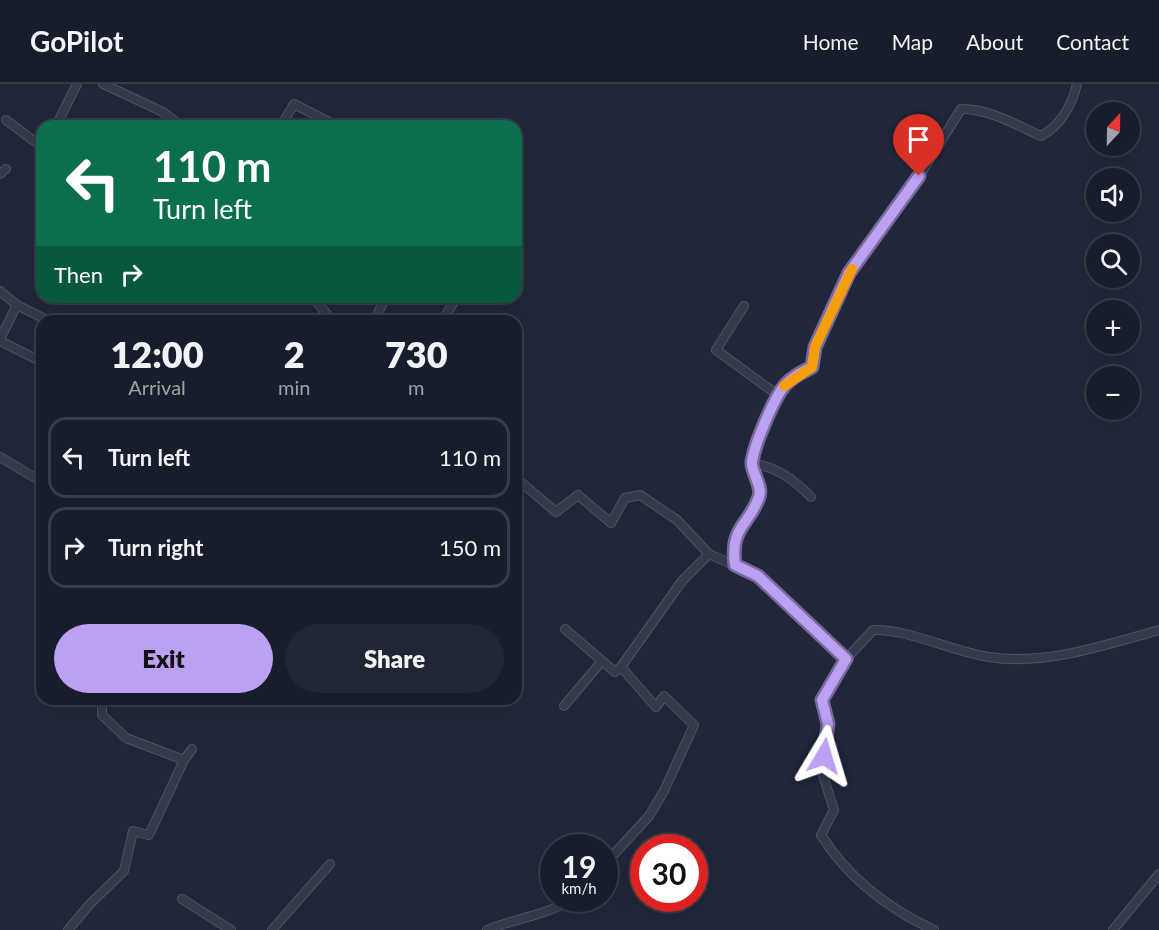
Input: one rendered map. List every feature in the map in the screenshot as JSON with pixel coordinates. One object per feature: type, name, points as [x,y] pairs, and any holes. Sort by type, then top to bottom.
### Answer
[{"type":"street","points":[[59,120],[77,84]]},
{"type":"street","points":[[103,84],[163,112],[173,120]]},
{"type":"street","points":[[735,565],[737,530],[760,493],[752,463],[770,411],[784,387],[793,378],[812,367],[815,347],[849,273],[868,244],[910,191],[961,109],[977,109],[993,114],[1041,136],[1054,129],[1074,96],[1077,84]]},
{"type":"street","points":[[285,120],[294,104],[326,120]]},
{"type":"street","points":[[6,120],[36,141]]},
{"type":"street","points":[[0,291],[17,305],[37,315]]},
{"type":"street","points":[[317,303],[328,315]]},
{"type":"street","points":[[17,305],[2,327],[0,340],[36,359]]},
{"type":"street","points":[[744,306],[716,350],[780,396]]},
{"type":"street","points":[[0,457],[36,478]]},
{"type":"street","points":[[752,463],[774,467],[811,497]]},
{"type":"street","points":[[522,483],[556,512],[578,495],[611,523],[625,498],[640,495],[677,520],[709,554],[758,576],[846,659]]},
{"type":"street","points":[[565,629],[615,672],[621,667],[682,581],[709,554]]},
{"type":"street","points":[[934,930],[892,909],[855,878],[821,836],[834,810],[822,772],[828,724],[822,700],[846,659],[873,630],[896,632],[988,657],[1021,660],[1104,645],[1159,630]]},
{"type":"street","points":[[564,706],[602,661]]},
{"type":"street","points":[[618,850],[649,816],[664,791],[694,725],[664,696],[656,707],[621,667]]},
{"type":"street","points":[[102,706],[102,715],[126,738],[184,760]]},
{"type":"street","points":[[68,930],[95,898],[124,870],[133,831],[148,835],[184,760],[192,749]]},
{"type":"street","points":[[272,930],[330,864]]},
{"type":"street","points":[[1113,930],[1159,874]]},
{"type":"street","points":[[182,899],[231,930]]},
{"type":"street","points":[[487,930],[513,920],[546,912]]},
{"type":"slow traffic","points":[[784,386],[812,367],[815,347],[852,269]]},
{"type":"route","points":[[824,756],[828,724],[822,700],[846,659],[758,576],[735,565],[737,530],[759,498],[759,485],[752,463],[770,411],[784,387],[793,378],[812,367],[815,347],[849,273],[919,176]]}]
